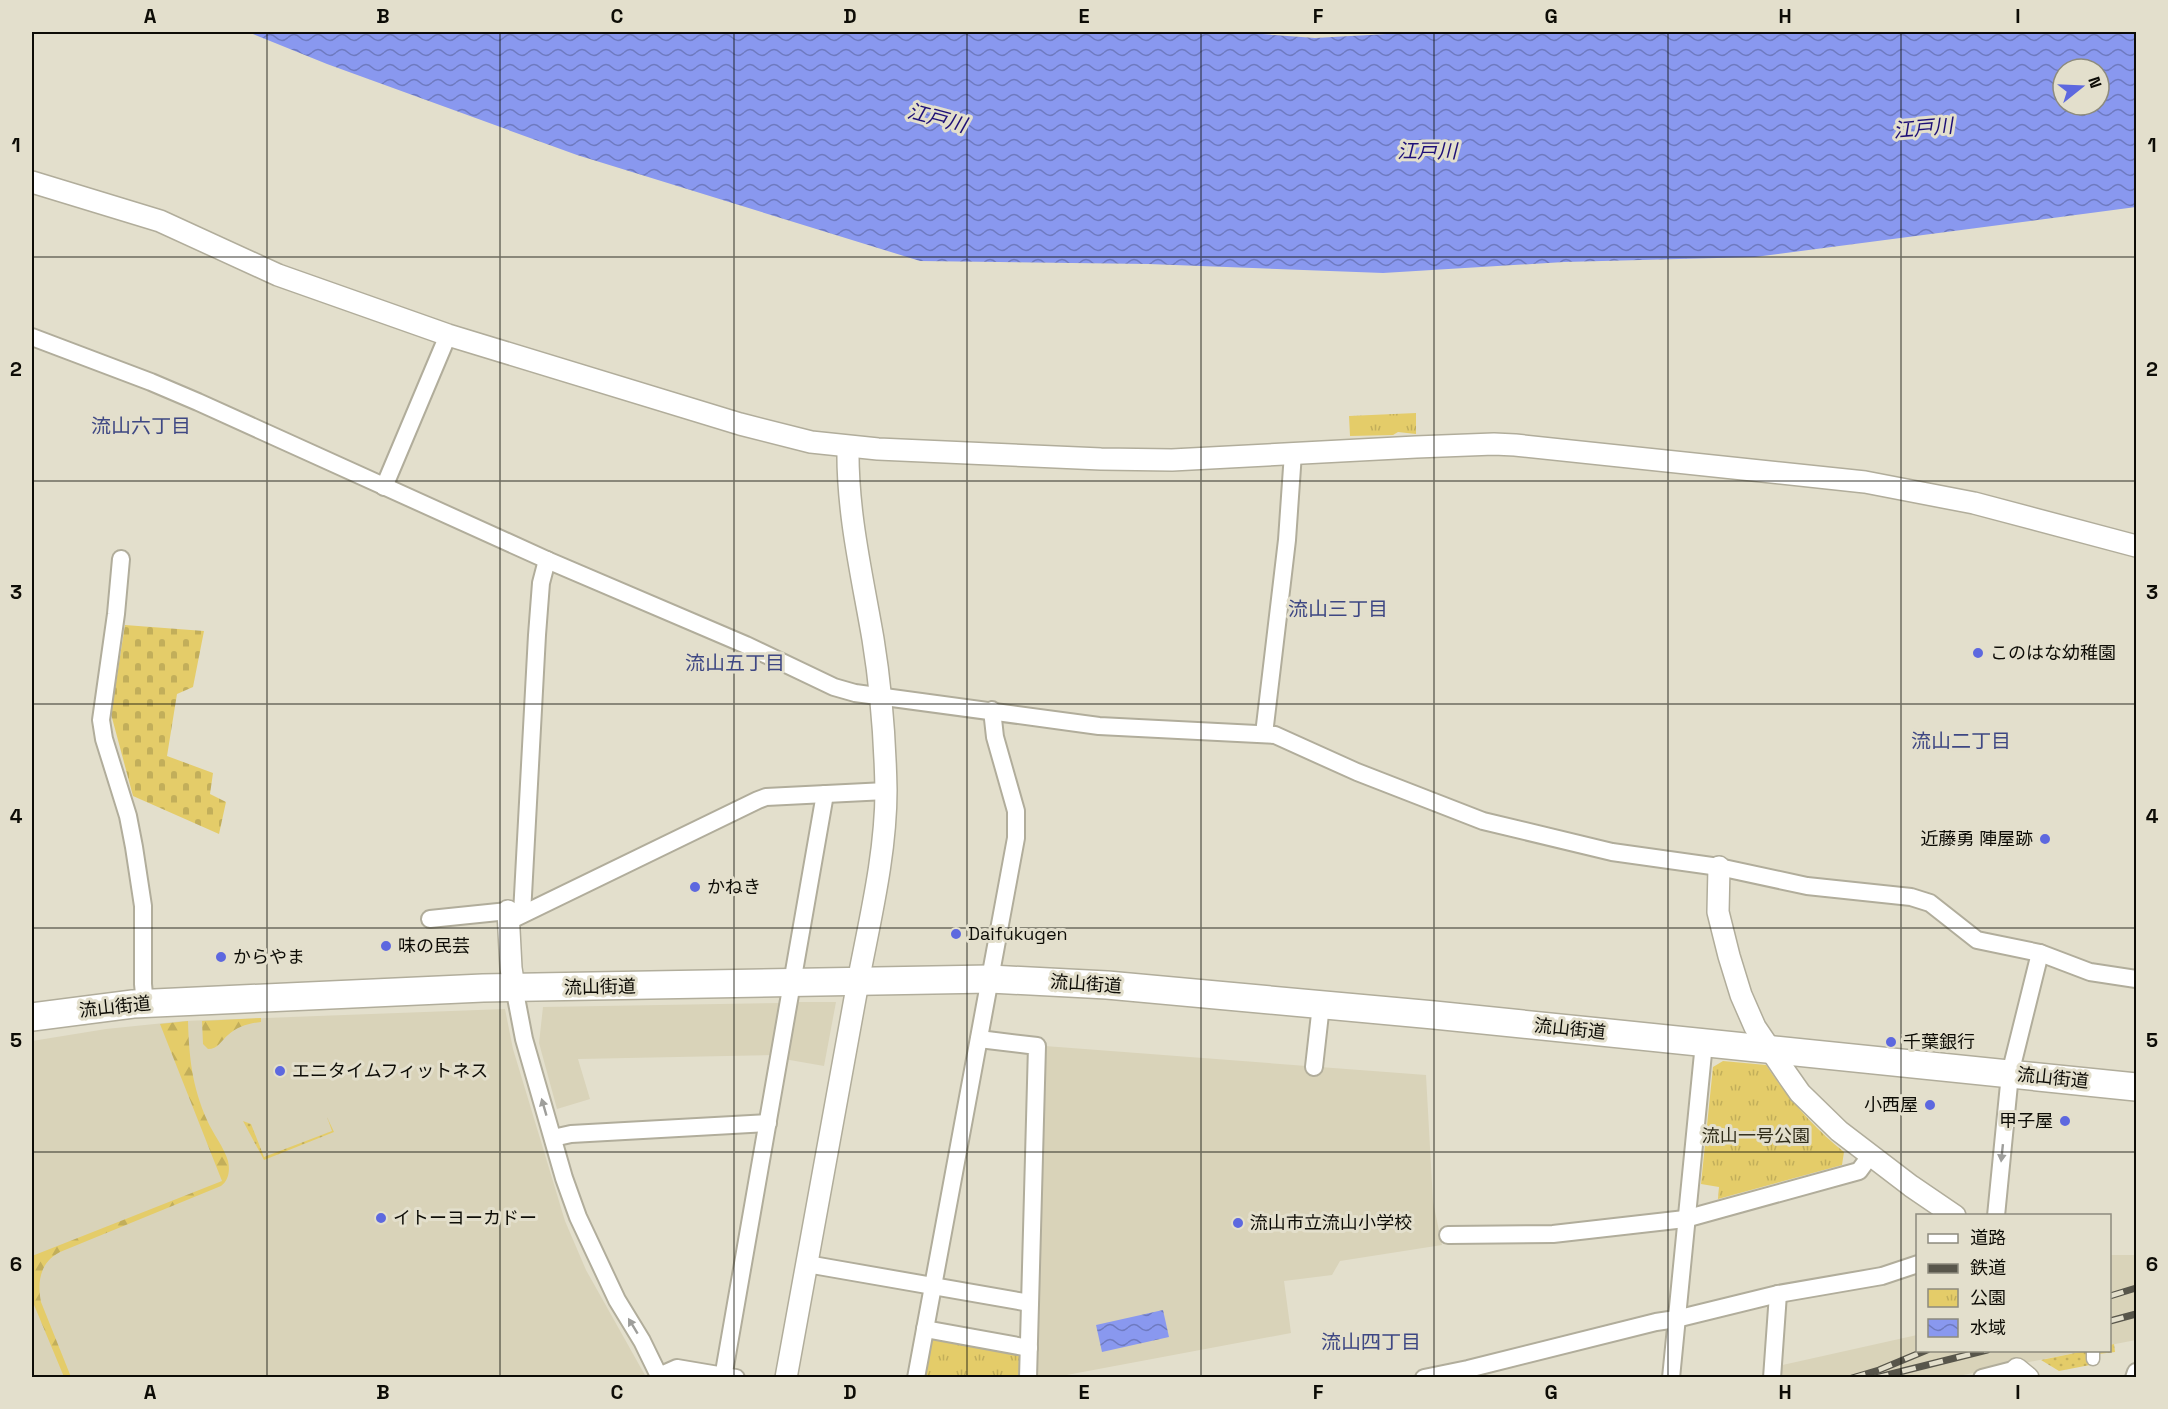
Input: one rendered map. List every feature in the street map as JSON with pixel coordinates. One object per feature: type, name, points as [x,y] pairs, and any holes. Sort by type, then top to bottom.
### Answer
[{"type":"main road","name":"流山街道","points":[[32,1017],[145,1004],[514,987],[990,979],[1107,985],[1321,1005],[2136,1087]]},
{"type":"street","points":[[32,182],[160,221],[278,275],[448,335],[775,434],[811,442],[848,447],[1148,460],[1494,444],[1865,482],[1974,503],[2136,546]]},
{"type":"street","points":[[384,487],[448,335]]},
{"type":"street","points":[[32,336],[170,390],[547,560],[746,645],[834,687],[855,693],[1099,726],[1275,735],[1357,772],[1483,821],[1612,852],[1719,867],[1808,886],[1911,897],[1930,903],[1977,940],[2040,953],[2090,972],[2136,979]]},
{"type":"street","points":[[786,1377],[884,826],[886,791],[880,696],[873,639],[854,536],[848,447]]},
{"type":"street","points":[[1264,734],[1287,540],[1293,453]]},
{"type":"street","points":[[121,559],[116,614],[101,720],[104,739],[128,816],[134,847],[143,906],[145,1004]]},
{"type":"street","points":[[547,560],[541,584],[513,915],[511,968],[524,1040],[564,1178],[586,1239],[617,1300],[642,1341],[659,1377],[677,1368],[728,1377],[768,1123],[825,794]]},
{"type":"street","points":[[916,1377],[1017,825],[1016,811],[995,737],[992,710]]},
{"type":"street","points":[[430,919],[513,915],[766,797],[886,791]]},
{"type":"street","points":[[1719,867],[1718,912],[1729,956],[1755,1027],[1800,1093],[1839,1131],[1911,1186],[1953,1214]]},
{"type":"street","points":[[1996,1214],[2010,1074],[2040,953]]},
{"type":"street","points":[[1314,1067],[1321,1005]]},
{"type":"street","points":[[979,1040],[1037,1046],[1028,1377]]},
{"type":"street","points":[[1671,1377],[1704,1043]]},
{"type":"street","points":[[553,1138],[571,1134],[768,1123]]},
{"type":"street","points":[[1448,1235],[1553,1234],[1685,1219],[1859,1171],[1870,1156]]},
{"type":"street","points":[[807,1263],[1030,1303]]},
{"type":"street","points":[[1424,1377],[1468,1369],[1778,1294],[1882,1276],[1916,1264]]},
{"type":"street","points":[[1772,1377],[1778,1294]]},
{"type":"street","points":[[925,1329],[1029,1348]]},
{"type":"street","points":[[2134,1377],[2136,1372]]},
{"type":"street","points":[[1982,1377],[2022,1373]]},
{"type":"shaded area","points":[[795,1002],[836,1002],[824,1066],[784,1059]]},
{"type":"shaded area","points":[[783,1003],[774,1055],[578,1059],[590,1099],[557,1109],[539,1043],[543,1007]]},
{"type":"shaded area","points":[[505,1009],[513,1049],[565,1221],[586,1270],[646,1377],[32,1378],[32,1041],[106,1029],[184,1021]]},
{"type":"shaded area","name":"流山市立流山小学校","points":[[1045,1046],[1426,1075],[1433,1202],[1442,1245],[1340,1261],[1332,1275],[1284,1281],[1291,1333],[1056,1377],[1035,1378]]},
{"type":"shaded area","points":[[2111,1255],[2136,1255],[2136,1340],[2111,1345]]},
{"type":"shaded area","points":[[1916,1335],[1916,1352],[2080,1352],[1953,1377],[1777,1378],[1778,1366]]},
{"type":"green space","points":[[1416,413],[1416,434],[1398,432],[1393,435],[1350,436],[1349,416]]},
{"type":"green space","points":[[125,625],[204,631],[193,687],[177,694],[167,756],[213,773],[210,794],[226,802],[219,834],[133,796],[111,714]]},
{"type":"green space","points":[[261,1018],[261,1022],[248,1024],[235,1030],[214,1048],[208,1049],[203,1044],[202,1021]]},
{"type":"green space","points":[[188,1021],[190,1059],[195,1083],[207,1120],[228,1161],[227,1178],[221,1186],[60,1252],[48,1261],[40,1280],[40,1295],[71,1377],[64,1377],[32,1300],[32,1256],[222,1181],[160,1024]]},
{"type":"green space","name":"流山一号公園","points":[[1723,1061],[1766,1065],[1802,1112],[1844,1152],[1842,1165],[1718,1199],[1719,1187],[1701,1184],[1713,1067]]},
{"type":"green space","points":[[327,1117],[334,1132],[264,1160],[243,1121],[251,1124],[264,1157],[332,1131]]},
{"type":"green space","points":[[937,1337],[1016,1352],[1022,1357],[1022,1377],[922,1378],[929,1340]]},
{"type":"green space","points":[[2114,1344],[2115,1352],[2090,1355],[2090,1365],[2059,1371],[2041,1360],[2080,1352],[2111,1352],[2111,1345]]},
{"type":"water","name":"江戸川","points":[[248,32],[1235,32],[1315,38],[1423,32],[2136,32],[2136,207],[1755,257],[1564,262],[1383,273],[1148,264],[920,261],[577,155],[327,64]]},
{"type":"water","points":[[1163,1310],[1169,1337],[1102,1352],[1096,1325]]},
{"type":"railway","points":[[2111,1296],[2136,1288]]},
{"type":"railway","points":[[2111,1321],[2136,1314]]},
{"type":"railway","points":[[1852,1378],[1879,1370],[1922,1352]]},
{"type":"railway","points":[[1875,1378],[1979,1352]]},
{"type":"place","name":"このはな幼稚園","points":[[1978,653]]},
{"type":"place","name":"近藤勇 陣屋跡","points":[[2045,839]]},
{"type":"place","name":"かねき","points":[[695,887]]},
{"type":"place","name":"Daifukugen","points":[[956,934]]},
{"type":"place","name":"味の民芸","points":[[386,946]]},
{"type":"place","name":"からやま","points":[[221,957]]},
{"type":"place","name":"千葉銀行","points":[[1891,1042]]},
{"type":"place","name":"エニタイムフィットネス","points":[[280,1071]]},
{"type":"place","name":"小西屋","points":[[1930,1105]]},
{"type":"place","name":"甲子屋","points":[[2065,1121]]},
{"type":"place","name":"イトーヨーカドー","points":[[381,1218]]},
{"type":"place","name":"流山市立流山小学校","points":[[1238,1223]]},
{"type":"district","name":"流山六丁目","points":[[141,426]]},
{"type":"district","name":"流山三丁目","points":[[1338,609]]},
{"type":"district","name":"流山五丁目","points":[[735,663]]},
{"type":"district","name":"流山二丁目","points":[[1961,741]]},
{"type":"district","name":"流山四丁目","points":[[1371,1342]]}]
